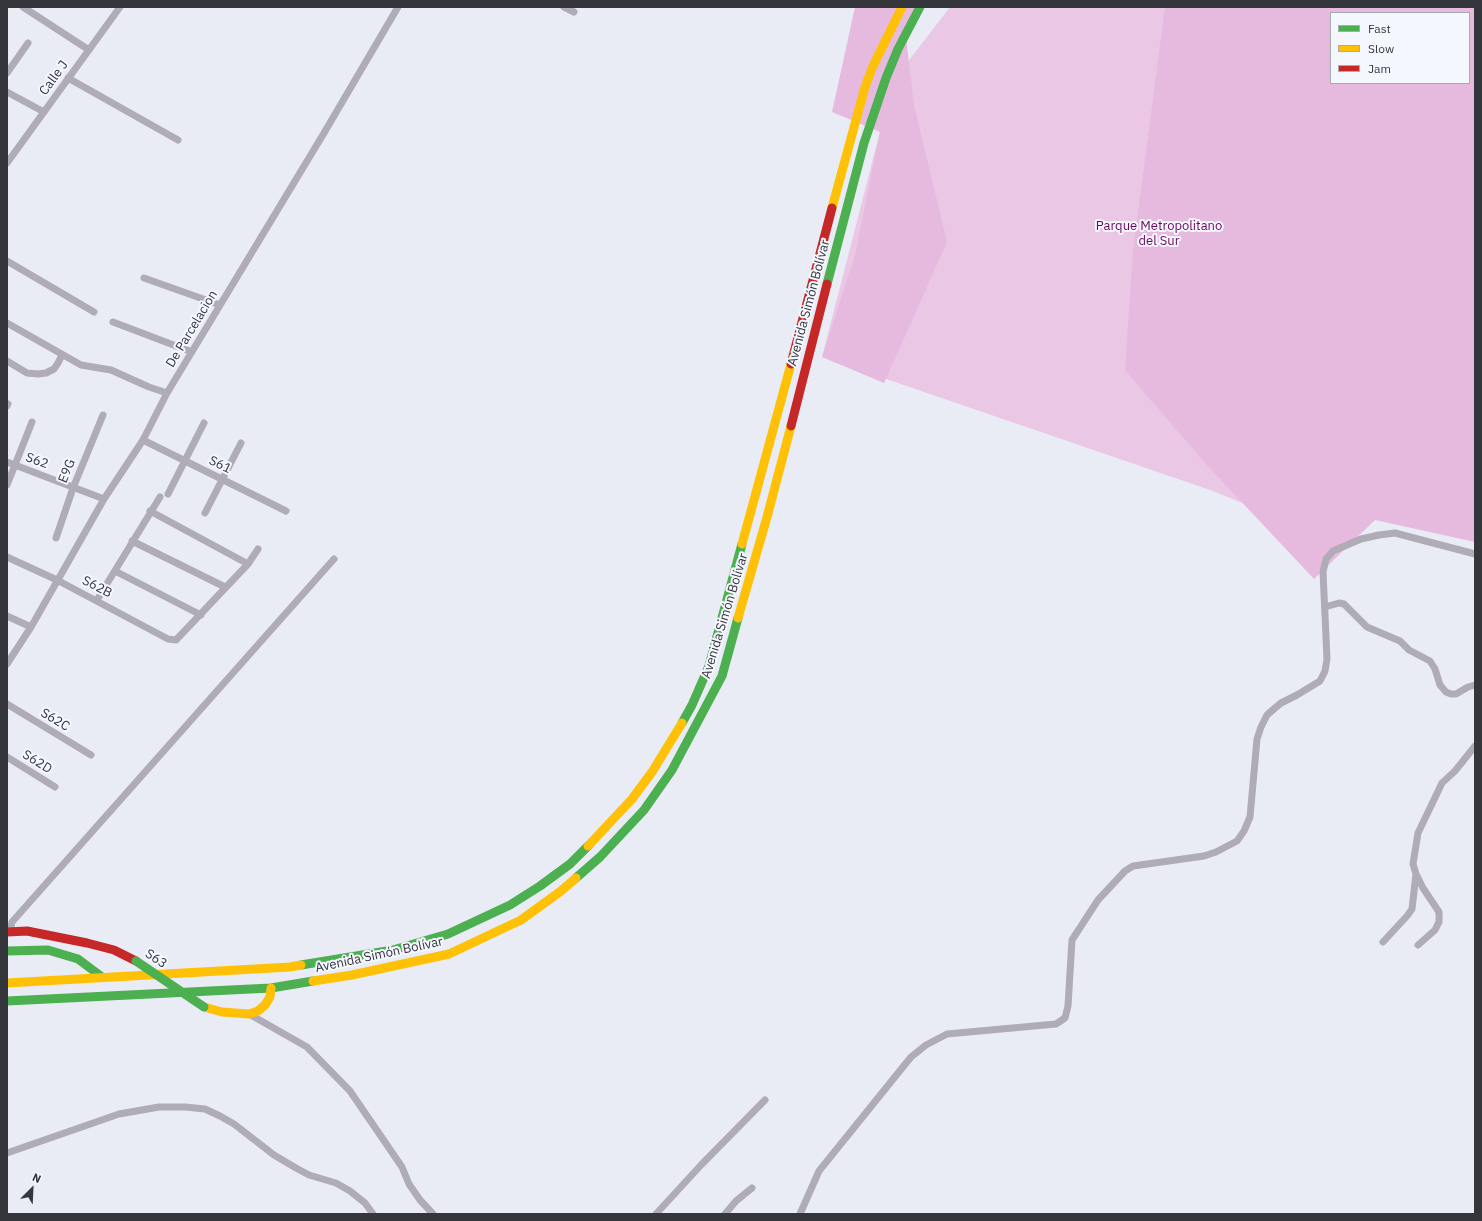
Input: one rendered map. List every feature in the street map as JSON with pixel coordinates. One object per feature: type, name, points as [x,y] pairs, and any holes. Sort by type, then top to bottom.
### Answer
[{"type":"main road","name":"Avenida Simón Bolívar","points":[[7,983],[290,967],[394,950],[448,934],[510,905],[540,886],[570,864],[608,826],[636,794],[667,750],[692,705],[709,666],[781,404],[818,259],[865,87],[872,66],[902,7]]},
{"type":"main road","name":"Avenida Simón Bolívar","points":[[7,1001],[271,988],[352,976],[449,954],[521,920],[561,890],[600,857],[622,834],[644,810],[672,770],[722,676],[765,524],[864,143],[898,48],[920,7]]},
{"type":"main road","points":[[781,404],[795,408]]},
{"type":"main road","name":"S63","points":[[8,932],[27,931],[87,942],[114,950],[136,961],[204,1007],[222,1012],[249,1014]]},
{"type":"main road","points":[[7,951],[48,950],[78,959],[102,977]]},
{"type":"main road","points":[[249,1014],[258,1011],[265,1005],[270,997],[271,988]]},
{"type":"street","points":[[22,7],[89,50]]},
{"type":"street","name":"Calle J","points":[[7,163],[120,7]]},
{"type":"street","name":"De Parcelacion","points":[[7,664],[31,627],[104,499],[143,440],[167,394],[398,7]]},
{"type":"street","points":[[564,7],[574,12]]},
{"type":"street","points":[[7,73],[28,43]]},
{"type":"street","points":[[68,78],[178,140]]},
{"type":"street","points":[[7,92],[44,112]]},
{"type":"street","points":[[7,261],[94,312]]},
{"type":"street","points":[[144,278],[220,306]]},
{"type":"street","points":[[113,322],[192,352]]},
{"type":"street","points":[[7,323],[81,365],[111,370],[167,394]]},
{"type":"street","points":[[7,361],[27,373],[38,374],[46,373],[54,369],[62,355]]},
{"type":"street","name":"E9G","points":[[56,538],[73,488],[103,415]]},
{"type":"street","points":[[7,485],[32,422]]},
{"type":"street","points":[[168,494],[204,423]]},
{"type":"street","name":"S61","points":[[143,440],[286,511]]},
{"type":"street","points":[[205,513],[241,444]]},
{"type":"street","name":"S62","points":[[7,462],[104,499]]},
{"type":"street","points":[[97,600],[150,511],[160,497]]},
{"type":"street","points":[[150,511],[248,564]]},
{"type":"street","points":[[800,1214],[819,1171],[911,1057],[926,1045],[947,1034],[1056,1024],[1065,1018],[1068,1006],[1072,940],[1098,900],[1125,871],[1133,866],[1204,856],[1216,852],[1237,841],[1244,831],[1250,817],[1257,739],[1260,727],[1267,715],[1274,708],[1297,696],[1320,681],[1325,671],[1327,659],[1323,572],[1326,559],[1333,551],[1379,534],[1395,533],[1475,554]]},
{"type":"street","points":[[132,541],[225,587]]},
{"type":"street","points":[[115,571],[201,615],[225,587],[248,564],[258,549]]},
{"type":"street","name":"S62B","points":[[7,557],[97,600],[168,639],[176,640],[201,615]]},
{"type":"street","points":[[8,932],[12,922],[334,559]]},
{"type":"street","points":[[1325,606],[1339,603],[1344,604],[1368,627],[1400,642],[1409,650],[1430,661],[1435,669],[1440,685],[1446,692],[1456,694],[1475,686]]},
{"type":"street","points":[[7,616],[31,627]]},
{"type":"street","name":"S62C","points":[[7,704],[91,755]]},
{"type":"street","points":[[1418,945],[1435,930],[1440,917],[1439,912],[1422,888],[1413,864],[1418,833],[1442,783],[1455,771],[1475,746]]},
{"type":"street","name":"S62D","points":[[7,757],[55,787]]},
{"type":"street","points":[[1383,942],[1412,909],[1416,874]]},
{"type":"street","points":[[249,1014],[307,1047],[350,1091],[402,1168],[409,1184],[420,1200],[433,1214]]},
{"type":"street","points":[[656,1214],[701,1164],[765,1100]]},
{"type":"street","points":[[7,1152],[119,1114],[159,1107],[205,1109],[234,1124],[274,1155],[296,1168],[309,1175],[336,1183],[350,1191],[365,1203],[373,1214]]},
{"type":"street","points":[[725,1214],[736,1201],[752,1188]]},
{"type":"green space","points":[[855,7],[920,7],[906,38],[914,105],[947,242],[884,383],[822,357],[855,255],[880,132],[832,112]]},
{"type":"green space","name":"Parque Metropolitano del Sur","points":[[950,7],[1475,7],[1475,506],[1265,512],[1210,490],[822,357],[893,81]]},
{"type":"green space","points":[[1165,7],[1475,7],[1475,542],[1375,520],[1314,579],[1206,464],[1125,370],[1133,251]]},
{"type":"traffic: fast","points":[[827,284],[864,143],[886,78],[898,49],[920,7]]},
{"type":"traffic: fast","points":[[682,723],[692,705],[709,666],[742,544]]},
{"type":"traffic: fast","points":[[576,878],[600,857],[644,810],[672,770],[722,676],[738,618]]},
{"type":"traffic: fast","points":[[301,965],[393,950],[448,934],[510,905],[540,886],[570,864],[588,846]]},
{"type":"traffic: fast","points":[[7,951],[48,950],[78,959],[102,977]]},
{"type":"traffic: fast","points":[[136,961],[204,1007]]},
{"type":"traffic: fast","points":[[7,1001],[271,988],[313,981]]},
{"type":"traffic: slow","points":[[832,208],[865,87],[873,66],[902,7]]},
{"type":"traffic: slow","points":[[742,544],[791,364]]},
{"type":"traffic: slow","points":[[738,618],[791,426]]},
{"type":"traffic: slow","points":[[588,846],[632,799],[652,772],[682,723]]},
{"type":"traffic: slow","points":[[313,981],[352,975],[449,954],[521,920],[561,891],[576,878]]},
{"type":"traffic: slow","points":[[7,983],[290,967],[301,965]]},
{"type":"traffic: slow","points":[[204,1007],[222,1012],[249,1014],[258,1011],[265,1005],[270,997],[271,988]]},
{"type":"traffic: jam","points":[[791,364],[832,208]]},
{"type":"traffic: jam","points":[[791,426],[827,284]]},
{"type":"traffic: jam","points":[[7,932],[27,931],[87,943],[114,950],[136,961]]}]
